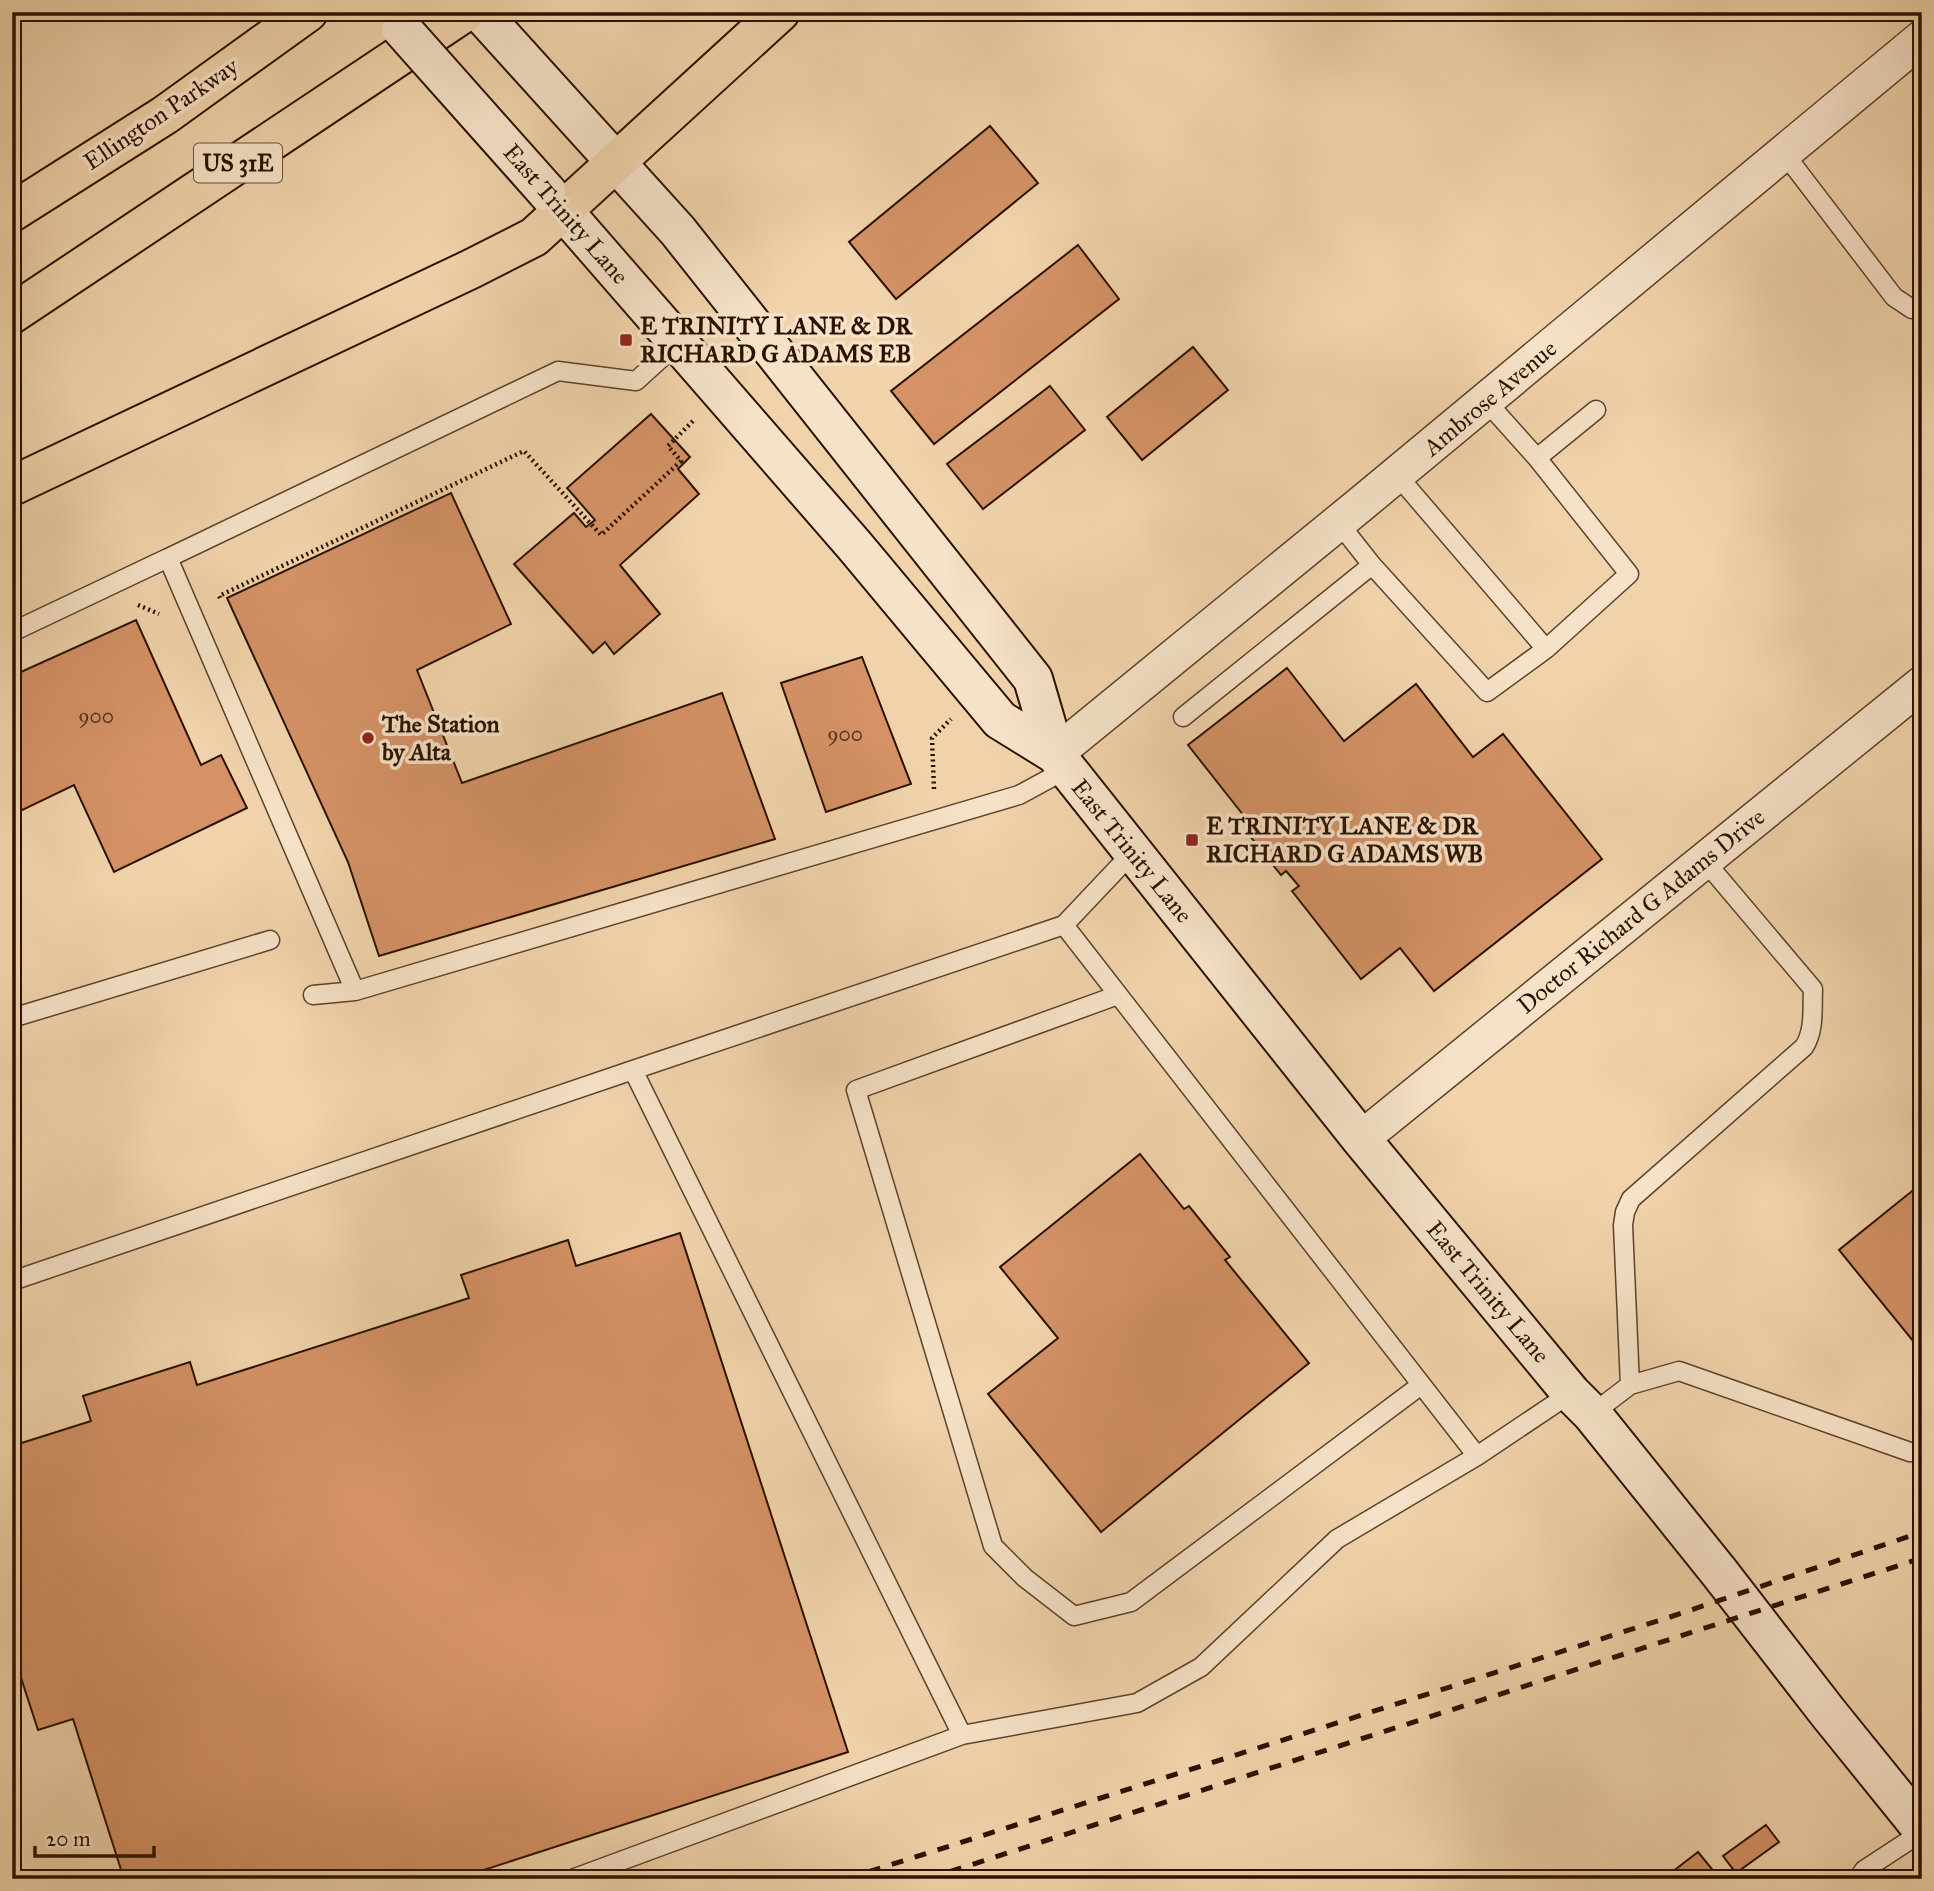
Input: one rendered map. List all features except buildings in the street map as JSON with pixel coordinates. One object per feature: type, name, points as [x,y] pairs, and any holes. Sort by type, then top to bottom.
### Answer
[{"type":"highway","name":"Ellington Parkway","points":[[12,212],[165,115],[309,12]]},
{"type":"highway","name":"US 31E","points":[[12,314],[465,12]]},
{"type":"highway","points":[[12,486],[534,237],[555,200],[780,12]]},
{"type":"highway","points":[[12,190],[165,115]]},
{"type":"main road","name":"East Trinity Lane","points":[[386,12],[555,200],[854,545],[1000,720],[1061,761],[1361,1139],[1719,1572],[1922,1831]]},
{"type":"main road","name":"East Trinity Lane","points":[[480,12],[678,231],[1033,679],[1061,761]]},
{"type":"street","name":"Ambrose Avenue","points":[[1061,761],[1338,522],[1922,38]]},
{"type":"street","name":"Doctor Richard G Adams Drive","points":[[1361,1139],[1922,684]]},
{"type":"lane","points":[[1784,153],[1894,297],[1912,309],[1922,308]]},
{"type":"lane","points":[[12,632],[558,371],[636,381],[678,343]]},
{"type":"lane","points":[[1338,522],[1372,565],[1487,692],[1546,649],[1629,574],[1537,458],[1486,401]]},
{"type":"lane","points":[[1537,458],[1596,410]]},
{"type":"lane","points":[[1397,475],[1546,649]]},
{"type":"lane","points":[[168,558],[355,991]]},
{"type":"lane","points":[[1183,717],[1372,565]]},
{"type":"lane","points":[[313,995],[355,991],[1019,795],[1061,761]]},
{"type":"lane","points":[[12,1281],[1064,925],[1133,852]]},
{"type":"lane","points":[[1630,1385],[1623,1225],[1625,1212],[1632,1199],[1804,1047],[1811,1027],[1813,989],[1704,860]]},
{"type":"lane","points":[[1064,925],[1477,1456]]},
{"type":"lane","points":[[12,1018],[270,940]]},
{"type":"lane","points":[[1118,995],[856,1090],[993,1546],[1025,1578],[1074,1616],[1131,1602],[1421,1385]]},
{"type":"lane","points":[[633,1070],[962,1735]]},
{"type":"lane","points":[[572,1879],[962,1735],[1137,1703],[1201,1667],[1337,1539],[1477,1456],[1582,1404],[1630,1385],[1679,1371],[1910,1452],[1922,1452]]},
{"type":"lane","points":[[1858,1879],[1864,1870],[1922,1831]]},
{"type":"path","points":[[224,608],[219,596],[524,451],[601,535],[681,461],[668,446],[698,416]]},
{"type":"path","points":[[934,799],[932,738],[953,717]]},
{"type":"railway","points":[[846,1879],[1670,1617],[1922,1532]]},
{"type":"railway","points":[[927,1879],[1922,1558]]},
{"type":"place","name":"E TRINITY LANE & DR RICHARD G ADAMS EB","points":[[626,340]]},
{"type":"place","name":"The Station by Alta","points":[[368,738]]},
{"type":"place","name":"E TRINITY LANE & DR RICHARD G ADAMS WB","points":[[1192,840]]}]
